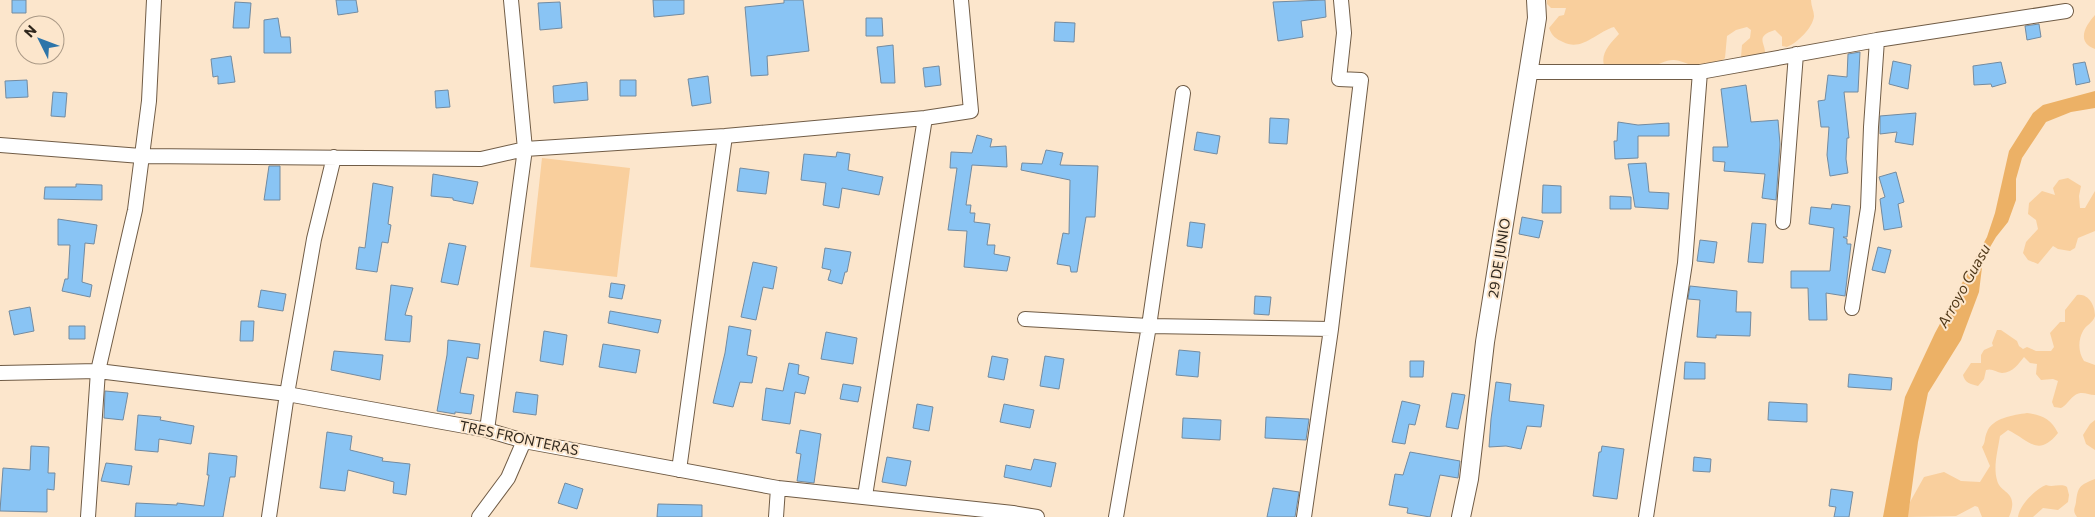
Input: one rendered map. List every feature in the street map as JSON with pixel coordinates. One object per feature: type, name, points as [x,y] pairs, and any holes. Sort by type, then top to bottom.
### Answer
[{"type":"street","points":[[88,517],[98,371],[135,210],[149,101],[154,0]]},
{"type":"street","points":[[487,430],[525,149],[511,0]]},
{"type":"street","points":[[0,145],[141,156],[481,159],[525,149],[725,136],[925,118],[971,111],[961,0]]},
{"type":"street","points":[[1304,517],[1361,80],[1339,79],[1344,33],[1341,0]]},
{"type":"street","name":"29 DE JUNIO","points":[[1460,517],[1469,479],[1485,342],[1537,18],[1536,0]]},
{"type":"street","points":[[1528,72],[1700,72],[1877,40],[2066,11]]},
{"type":"street","points":[[1852,308],[1868,208],[1877,40]]},
{"type":"street","points":[[1783,222],[1796,54]]},
{"type":"street","points":[[1646,517],[1685,263],[1700,72]]},
{"type":"street","points":[[1116,517],[1150,326],[1183,93]]},
{"type":"street","points":[[865,496],[925,118]]},
{"type":"street","points":[[679,470],[725,136]]},
{"type":"street","points":[[269,517],[287,394],[314,239],[334,157]]},
{"type":"street","points":[[1025,319],[1150,326],[1330,329]]},
{"type":"street","name":"TRES FRONTERAS","points":[[0,373],[98,371],[287,394],[487,430],[524,441],[778,488],[865,496],[1037,517]]},
{"type":"street","points":[[479,517],[508,478],[524,441]]},
{"type":"street","points":[[776,517],[778,488]]},
{"type":"shaded area","points":[[1547,0],[1811,0],[1814,16],[1811,25],[1804,34],[1787,47],[1782,46],[1782,37],[1775,30],[1764,35],[1762,41],[1765,57],[1744,61],[1741,57],[1742,45],[1750,38],[1751,30],[1747,27],[1736,30],[1727,36],[1725,58],[1715,66],[1703,70],[1674,60],[1666,61],[1637,75],[1618,79],[1611,76],[1605,68],[1603,58],[1606,50],[1619,34],[1614,27],[1576,45],[1558,40],[1549,28],[1559,16],[1564,15],[1566,8],[1551,8],[1547,4]]},
{"type":"shaded area","points":[[2095,15],[2095,49],[2086,42],[2084,34],[2088,24]]},
{"type":"shaded area","points":[[542,158],[630,168],[617,277],[530,267]]},
{"type":"shaded area","points":[[2068,178],[2081,186],[2079,196],[2080,208],[2085,208],[2095,191],[2095,231],[2078,238],[2075,248],[2070,251],[2053,246],[2038,264],[2028,260],[2023,253],[2026,242],[2038,229],[2036,220],[2028,214],[2029,203],[2042,191],[2055,195],[2053,188],[2059,180]]},
{"type":"shaded area","points":[[2077,295],[2088,298],[2095,312],[2094,318],[2081,335],[2079,346],[2084,361],[2095,365],[2095,395],[2079,393],[2061,408],[2054,407],[2052,402],[2058,381],[2053,379],[2041,380],[2036,374],[2037,364],[2030,363],[2024,357],[2006,373],[1990,369],[1986,370],[1984,379],[1978,386],[1970,384],[1965,380],[1963,375],[1971,363],[1981,363],[1981,355],[1984,350],[1993,346],[1992,343],[1997,330],[2001,330],[2017,341],[2023,349],[2027,347],[2036,351],[2051,351],[2054,347],[2050,333],[2060,322],[2065,322],[2065,310]]},
{"type":"shaded area","points":[[2027,413],[2045,418],[2058,433],[2051,440],[2039,446],[2033,445],[2008,430],[2000,436],[1996,458],[1996,475],[1999,485],[2011,498],[2012,509],[2009,517],[1982,517],[1978,507],[1975,506],[1956,516],[1907,517],[1910,502],[1924,477],[1944,472],[1961,481],[1980,482],[1990,466],[1982,447],[1990,427],[1998,420]]},
{"type":"shaded area","points":[[2095,420],[2095,450],[2086,444],[2083,435]]},
{"type":"shaded area","points":[[2095,479],[2095,517],[2077,517],[2074,509],[2079,489]]},
{"type":"shaded area","points":[[2046,485],[2062,485],[2067,487],[2068,502],[2058,510],[2043,508],[2033,517],[2018,517],[2021,508],[2028,498]]},
{"type":"water","name":"Arroyo Guasu","points":[[2095,91],[2095,108],[2071,112],[2046,122],[2022,158],[2016,179],[2016,200],[2008,222],[1996,237],[1983,259],[1979,292],[1961,340],[1928,393],[1918,442],[1908,517],[1883,517],[1905,397],[1935,333],[1987,237],[1995,213],[2009,151],[2033,113],[2043,105]]},
{"type":"building","points":[[12,0],[26,0],[26,13],[12,13]]},
{"type":"building","points":[[336,0],[356,0],[358,12],[338,15]]},
{"type":"building","points":[[653,0],[684,0],[684,14],[654,17]]},
{"type":"building","points":[[784,0],[803,0],[809,51],[767,56],[768,75],[751,76],[745,7],[784,3]]},
{"type":"building","points":[[1325,0],[1326,17],[1301,21],[1303,37],[1278,41],[1273,2]]},
{"type":"building","points":[[235,2],[251,3],[249,28],[233,28]]},
{"type":"building","points":[[560,2],[562,28],[540,30],[538,3]]},
{"type":"building","points":[[278,18],[281,37],[290,37],[291,53],[264,53],[264,20]]},
{"type":"building","points":[[866,18],[882,18],[883,36],[866,36]]},
{"type":"building","points":[[1055,22],[1075,23],[1074,42],[1054,41]]},
{"type":"building","points":[[2039,24],[2041,37],[2027,40],[2025,26]]},
{"type":"building","points":[[893,45],[895,83],[881,83],[877,47]]},
{"type":"building","points":[[1860,52],[1858,92],[1844,92],[1849,138],[1847,138],[1846,159],[1848,173],[1830,176],[1827,155],[1829,127],[1821,127],[1818,101],[1825,100],[1828,75],[1847,77],[1848,54]]},
{"type":"building","points":[[231,56],[235,82],[218,84],[218,76],[213,77],[211,59]]},
{"type":"building","points":[[1893,61],[1911,65],[1908,89],[1889,84]]},
{"type":"building","points":[[2001,62],[2006,83],[1992,87],[1991,84],[1974,85],[1973,66]]},
{"type":"building","points":[[2085,62],[2090,82],[2076,85],[2073,64]]},
{"type":"building","points":[[939,66],[941,85],[925,87],[923,68]]},
{"type":"building","points":[[708,76],[711,103],[692,106],[688,79]]},
{"type":"building","points":[[27,80],[28,97],[6,98],[5,81]]},
{"type":"building","points":[[620,80],[636,80],[636,96],[620,96]]},
{"type":"building","points":[[587,82],[588,100],[554,103],[553,86]]},
{"type":"building","points":[[1746,85],[1751,122],[1778,120],[1780,144],[1776,200],[1762,198],[1765,174],[1724,171],[1725,162],[1713,161],[1713,147],[1728,147],[1721,89]]},
{"type":"building","points":[[448,90],[450,107],[436,108],[435,91]]},
{"type":"building","points":[[53,92],[67,93],[65,117],[51,116]]},
{"type":"building","points":[[1916,113],[1913,145],[1895,142],[1897,132],[1880,134],[1880,116]]},
{"type":"building","points":[[1270,118],[1289,119],[1287,144],[1269,143]]},
{"type":"building","points":[[1618,122],[1638,125],[1669,123],[1669,136],[1638,136],[1638,158],[1615,159],[1614,141],[1617,141]]},
{"type":"building","points":[[1197,132],[1220,136],[1217,154],[1194,150]]},
{"type":"building","points":[[977,135],[992,139],[990,147],[1006,146],[1007,167],[972,165],[966,205],[971,205],[970,213],[975,213],[974,222],[990,224],[987,245],[995,245],[994,254],[1010,257],[1007,271],[964,267],[967,231],[948,230],[957,168],[950,168],[951,152],[972,153]]},
{"type":"building","points":[[1046,150],[1063,153],[1060,165],[1098,166],[1095,217],[1086,217],[1077,272],[1071,272],[1070,266],[1057,264],[1063,233],[1069,234],[1070,180],[1021,170],[1022,163],[1042,164]]},
{"type":"building","points":[[837,152],[850,154],[848,170],[883,177],[879,195],[842,188],[839,208],[823,205],[826,183],[801,180],[804,154],[836,157]]},
{"type":"building","points":[[1646,163],[1649,192],[1669,193],[1668,209],[1635,207],[1628,164]]},
{"type":"building","points":[[269,166],[280,166],[280,200],[264,200]]},
{"type":"building","points":[[740,168],[769,172],[766,194],[737,191]]},
{"type":"building","points":[[1896,172],[1904,202],[1898,204],[1902,227],[1884,230],[1880,199],[1885,197],[1879,177]]},
{"type":"building","points":[[433,174],[478,182],[473,204],[453,200],[453,198],[431,196]]},
{"type":"building","points":[[373,183],[393,187],[388,224],[391,225],[388,243],[382,242],[377,272],[356,269],[359,247],[365,248]]},
{"type":"building","points":[[76,184],[102,185],[102,200],[44,199],[45,187],[76,187]]},
{"type":"building","points":[[1543,185],[1561,186],[1561,213],[1542,213]]},
{"type":"building","points":[[1610,196],[1631,197],[1631,209],[1610,209]]},
{"type":"building","points":[[1832,204],[1850,206],[1847,237],[1843,237],[1847,239],[1847,244],[1851,244],[1845,296],[1826,293],[1827,320],[1809,320],[1808,288],[1791,288],[1791,271],[1830,271],[1834,228],[1809,224],[1811,207],[1831,209]]},
{"type":"building","points":[[1522,217],[1543,221],[1539,238],[1519,234]]},
{"type":"building","points":[[58,219],[97,225],[94,244],[85,243],[82,282],[92,285],[90,297],[62,291],[65,279],[68,279],[70,245],[58,245]]},
{"type":"building","points":[[1190,222],[1205,224],[1202,248],[1187,246]]},
{"type":"building","points":[[1752,223],[1766,224],[1763,263],[1748,262]]},
{"type":"building","points":[[1700,240],[1717,242],[1714,263],[1697,261]]},
{"type":"building","points":[[449,243],[466,246],[458,285],[441,282]]},
{"type":"building","points":[[1878,247],[1891,250],[1885,273],[1872,270]]},
{"type":"building","points":[[825,248],[851,252],[847,272],[845,272],[842,284],[828,280],[831,270],[822,268]]},
{"type":"building","points":[[753,262],[777,267],[773,289],[763,287],[756,320],[741,317]]},
{"type":"building","points":[[611,283],[625,285],[622,299],[609,297]]},
{"type":"building","points":[[391,285],[413,288],[405,315],[412,316],[410,342],[385,340]]},
{"type":"building","points":[[1690,286],[1737,291],[1736,312],[1751,312],[1750,336],[1716,335],[1716,338],[1697,337],[1700,300],[1688,299]]},
{"type":"building","points":[[261,290],[286,294],[283,311],[258,307]]},
{"type":"building","points":[[1255,296],[1271,297],[1269,315],[1254,314]]},
{"type":"building","points":[[30,307],[34,331],[14,335],[9,311]]},
{"type":"building","points":[[610,311],[661,320],[658,333],[608,323]]},
{"type":"building","points":[[241,321],[254,321],[253,341],[240,341]]},
{"type":"building","points":[[69,326],[85,326],[85,339],[69,339]]},
{"type":"building","points":[[729,326],[751,330],[747,355],[757,357],[752,383],[740,382],[733,407],[713,403],[725,353]]},
{"type":"building","points":[[544,331],[567,335],[563,365],[540,361]]},
{"type":"building","points":[[826,332],[857,338],[853,364],[821,359]]},
{"type":"building","points":[[448,340],[480,344],[478,359],[467,357],[460,393],[474,395],[471,414],[437,411]]},
{"type":"building","points":[[603,344],[640,350],[636,373],[599,367]]},
{"type":"building","points":[[1179,350],[1200,352],[1198,377],[1176,375]]},
{"type":"building","points":[[334,351],[383,355],[380,380],[331,370]]},
{"type":"building","points":[[992,356],[1008,359],[1004,380],[988,377]]},
{"type":"building","points":[[1045,356],[1064,359],[1059,389],[1040,386]]},
{"type":"building","points":[[1410,361],[1424,361],[1423,377],[1410,377]]},
{"type":"building","points":[[1685,362],[1705,363],[1705,379],[1684,379]]},
{"type":"building","points":[[789,363],[799,365],[798,374],[809,377],[805,394],[795,392],[790,424],[762,420],[766,388],[783,391]]},
{"type":"building","points":[[1849,374],[1892,378],[1891,390],[1848,387]]},
{"type":"building","points":[[1496,382],[1511,384],[1509,401],[1544,405],[1541,427],[1527,426],[1521,449],[1506,446],[1489,447]]},
{"type":"building","points":[[843,384],[861,387],[858,402],[840,399]]},
{"type":"building","points":[[105,391],[128,393],[123,420],[104,418]]},
{"type":"building","points":[[516,392],[538,395],[536,415],[513,412]]},
{"type":"building","points":[[1452,393],[1465,395],[1458,429],[1446,427]]},
{"type":"building","points":[[1402,401],[1420,405],[1415,425],[1409,424],[1405,444],[1392,442]]},
{"type":"building","points":[[1769,402],[1807,404],[1807,422],[1768,420]]},
{"type":"building","points":[[917,404],[933,407],[929,431],[913,428]]},
{"type":"building","points":[[1004,404],[1034,410],[1030,428],[1000,422]]},
{"type":"building","points":[[138,415],[161,417],[160,420],[194,426],[191,444],[159,439],[158,452],[135,450]]},
{"type":"building","points":[[1266,417],[1309,419],[1306,440],[1265,438]]},
{"type":"building","points":[[1183,418],[1221,420],[1220,440],[1182,438]]},
{"type":"building","points":[[800,430],[821,434],[814,483],[797,481],[801,454],[796,453]]},
{"type":"building","points":[[327,432],[352,436],[350,450],[383,458],[382,461],[410,464],[406,495],[393,493],[394,482],[348,470],[345,491],[320,488]]},
{"type":"building","points":[[31,446],[49,447],[48,473],[55,473],[54,490],[47,489],[47,512],[0,511],[3,468],[30,470]]},
{"type":"building","points":[[1602,446],[1624,449],[1617,499],[1593,496],[1599,452],[1601,452]]},
{"type":"building","points":[[1410,452],[1460,461],[1458,478],[1440,475],[1430,517],[1407,513],[1408,508],[1389,505],[1395,474],[1403,475]]},
{"type":"building","points":[[209,453],[237,456],[235,477],[230,477],[223,517],[135,517],[136,503],[177,505],[177,503],[204,506],[209,475],[207,475]]},
{"type":"building","points":[[887,457],[911,461],[906,486],[882,482]]},
{"type":"building","points":[[1694,457],[1711,459],[1710,472],[1693,471]]},
{"type":"building","points":[[1034,459],[1056,463],[1051,487],[1004,477],[1006,465],[1031,470]]},
{"type":"building","points":[[106,463],[132,466],[129,485],[101,481]]},
{"type":"building","points":[[565,483],[583,489],[577,509],[558,503]]},
{"type":"building","points":[[1273,488],[1299,492],[1295,517],[1267,517]]},
{"type":"building","points":[[1831,489],[1853,492],[1849,517],[1834,517],[1836,507],[1829,506]]},
{"type":"building","points":[[658,504],[702,505],[702,517],[657,517]]}]
